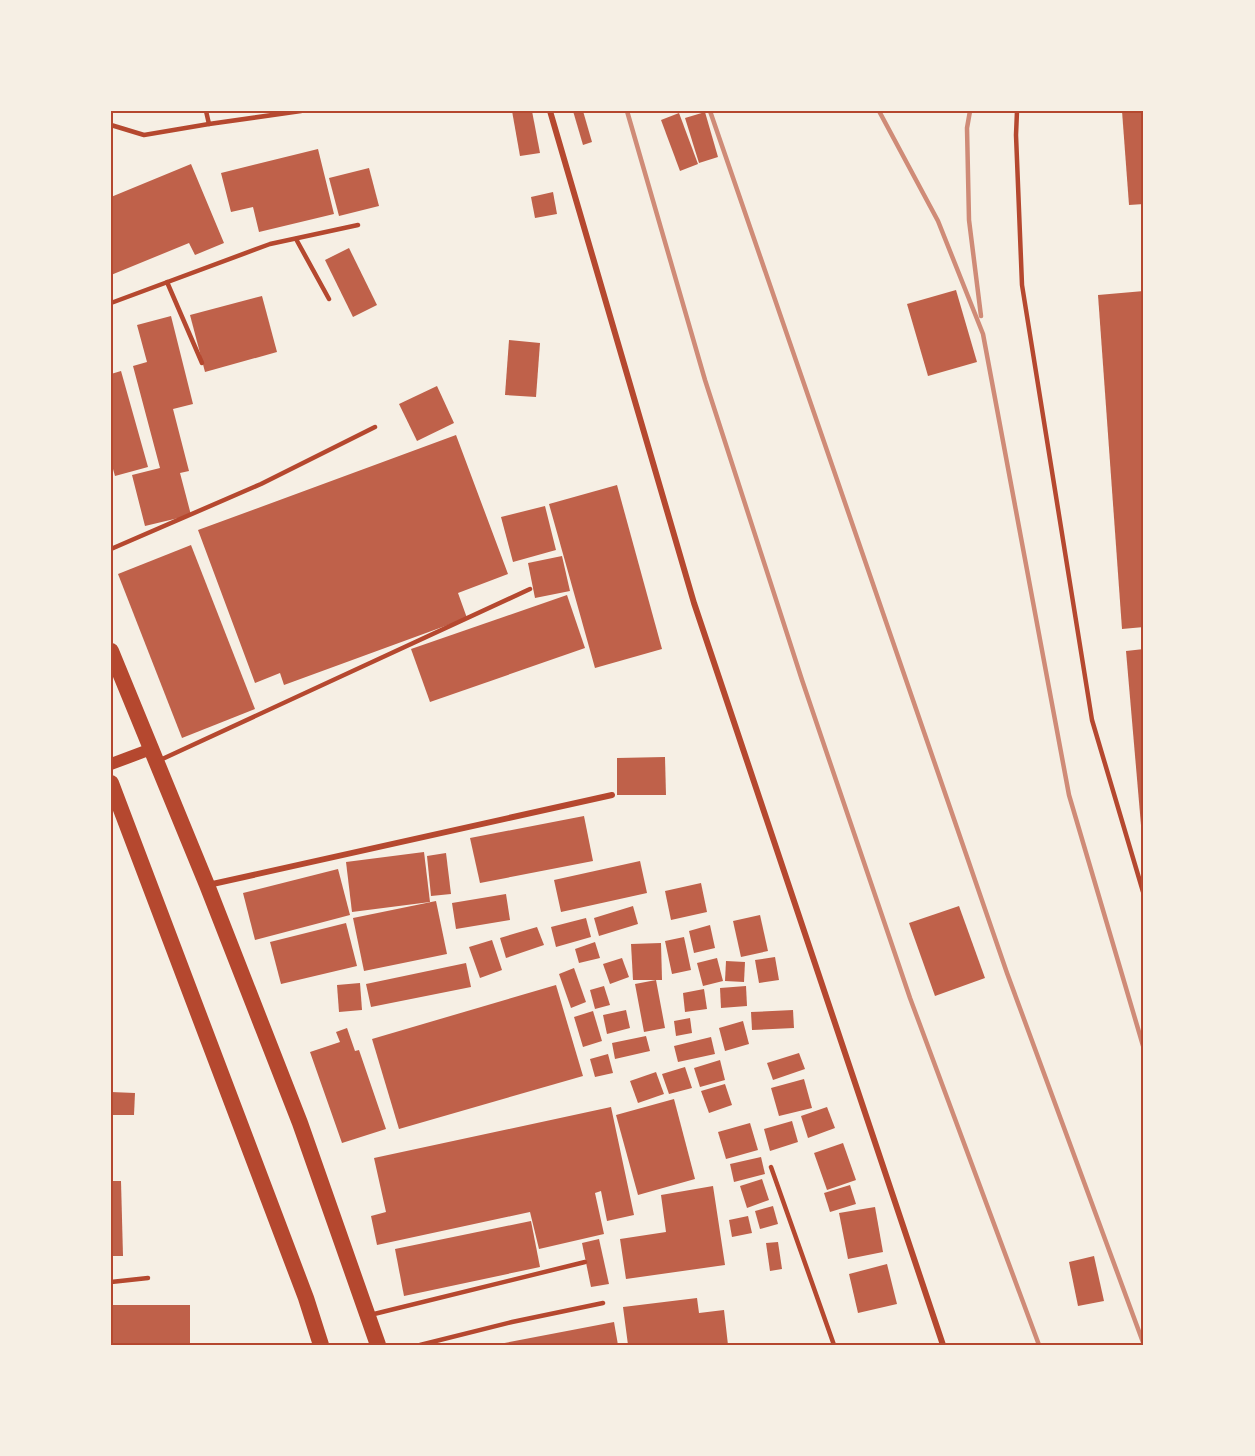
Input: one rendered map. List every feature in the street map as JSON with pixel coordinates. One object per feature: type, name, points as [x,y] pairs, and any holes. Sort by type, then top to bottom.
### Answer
[{"type":"highway","points":[[111,651],[207,885],[300,1123],[378,1345]]},
{"type":"highway","points":[[111,783],[302,1287],[321,1345]]},
{"type":"main road","points":[[111,764],[153,756]]},
{"type":"street","points":[[550,111],[694,603],[943,1345]]},
{"type":"street","points":[[207,885],[612,795]]},
{"type":"lane","points":[[206,111],[209,124]]},
{"type":"lane","points":[[111,125],[144,135],[302,111]]},
{"type":"lane","points":[[1017,111],[1022,285],[1088,697],[1092,720],[1144,894]]},
{"type":"lane","points":[[111,303],[270,244],[358,225]]},
{"type":"lane","points":[[296,239],[329,299]]},
{"type":"lane","points":[[167,282],[202,363]]},
{"type":"lane","points":[[111,549],[261,484],[375,428]]},
{"type":"lane","points":[[153,756],[530,589]]},
{"type":"lane","points":[[771,1167],[834,1345]]},
{"type":"lane","points":[[368,1315],[585,1262]]},
{"type":"lane","points":[[111,1282],[148,1278]]},
{"type":"lane","points":[[420,1345],[512,1322],[603,1303]]},
{"type":"building","points":[[512,111],[532,111],[540,153],[520,156]]},
{"type":"building","points":[[573,111],[583,111],[592,142],[583,145]]},
{"type":"building","points":[[1122,111],[1144,111],[1144,204],[1129,205]]},
{"type":"building","points":[[705,112],[718,157],[699,163],[685,118]]},
{"type":"building","points":[[679,113],[698,164],[680,171],[661,120]]},
{"type":"building","points":[[318,149],[334,214],[259,232],[253,207],[231,212],[221,173]]},
{"type":"building","points":[[191,164],[224,243],[195,255],[189,243],[111,275],[111,197]]},
{"type":"building","points":[[369,168],[379,206],[339,216],[329,178]]},
{"type":"building","points":[[553,192],[557,214],[535,218],[531,197]]},
{"type":"building","points":[[349,248],[377,305],[353,317],[325,260]]},
{"type":"building","points":[[956,290],[977,362],[928,376],[907,304]]},
{"type":"building","points":[[1144,291],[1144,627],[1122,629],[1098,295]]},
{"type":"building","points":[[262,296],[277,352],[205,372],[190,315]]},
{"type":"building","points":[[171,316],[193,404],[173,409],[189,471],[180,473],[191,515],[145,526],[132,475],[160,468],[133,366],[147,362],[137,325]]},
{"type":"building","points":[[509,340],[540,343],[536,397],[505,395]]},
{"type":"building","points":[[121,371],[148,467],[115,476],[111,462],[111,374]]},
{"type":"building","points":[[437,386],[454,423],[417,441],[399,404]]},
{"type":"building","points":[[456,435],[508,574],[458,593],[467,618],[284,685],[280,673],[255,683],[198,530]]},
{"type":"building","points":[[617,485],[662,649],[595,668],[549,504]]},
{"type":"building","points":[[545,506],[556,550],[513,562],[501,517]]},
{"type":"building","points":[[191,545],[255,709],[182,738],[118,574]]},
{"type":"building","points":[[562,556],[570,591],[535,598],[528,563]]},
{"type":"building","points":[[567,595],[585,648],[430,702],[411,649]]},
{"type":"building","points":[[1144,649],[1144,825],[1141,825],[1126,651]]},
{"type":"building","points":[[665,757],[666,795],[617,795],[617,758]]},
{"type":"building","points":[[584,816],[593,861],[480,883],[470,838]]},
{"type":"building","points":[[424,852],[430,902],[352,912],[346,862]]},
{"type":"building","points":[[446,853],[451,894],[431,896],[427,856]]},
{"type":"building","points":[[640,861],[647,893],[561,912],[554,880]]},
{"type":"building","points":[[338,869],[350,915],[255,940],[243,893]]},
{"type":"building","points":[[701,883],[707,912],[671,920],[665,891]]},
{"type":"building","points":[[506,894],[510,920],[456,929],[452,903]]},
{"type":"building","points":[[436,901],[447,954],[364,971],[353,918]]},
{"type":"building","points":[[633,906],[638,924],[599,936],[594,918]]},
{"type":"building","points":[[959,906],[985,978],[935,996],[909,923]]},
{"type":"building","points":[[760,915],[768,951],[741,957],[733,921]]},
{"type":"building","points":[[586,918],[591,937],[556,947],[551,927]]},
{"type":"building","points":[[346,923],[357,966],[281,984],[270,942]]},
{"type":"building","points":[[710,925],[715,948],[694,953],[689,931]]},
{"type":"building","points":[[537,927],[544,945],[506,958],[500,938]]},
{"type":"building","points":[[684,937],[691,970],[672,974],[665,941]]},
{"type":"building","points":[[492,940],[502,970],[480,978],[469,947]]},
{"type":"building","points":[[595,942],[600,958],[579,963],[575,949]]},
{"type":"building","points":[[661,943],[662,980],[633,980],[631,944]]},
{"type":"building","points":[[775,957],[779,980],[759,983],[755,960]]},
{"type":"building","points":[[622,958],[629,977],[610,984],[603,964]]},
{"type":"building","points":[[717,958],[723,981],[703,986],[697,963]]},
{"type":"building","points":[[726,961],[745,962],[744,982],[725,981]]},
{"type":"building","points":[[466,963],[471,987],[371,1007],[366,984]]},
{"type":"building","points":[[574,968],[586,1002],[571,1008],[559,974]]},
{"type":"building","points":[[656,980],[665,1028],[644,1032],[635,984]]},
{"type":"building","points":[[360,983],[362,1010],[339,1012],[337,985]]},
{"type":"building","points":[[556,985],[583,1076],[399,1129],[372,1039]]},
{"type":"building","points":[[604,986],[610,1005],[595,1009],[590,990]]},
{"type":"building","points":[[746,986],[747,1006],[721,1008],[720,988]]},
{"type":"building","points":[[704,989],[707,1009],[685,1012],[683,993]]},
{"type":"building","points":[[626,1010],[630,1028],[607,1034],[603,1015]]},
{"type":"building","points":[[793,1010],[794,1028],[752,1030],[751,1012]]},
{"type":"building","points":[[593,1011],[602,1041],[583,1047],[574,1017]]},
{"type":"building","points":[[690,1018],[692,1033],[676,1036],[674,1021]]},
{"type":"building","points":[[743,1021],[749,1044],[725,1051],[719,1028]]},
{"type":"building","points":[[347,1028],[355,1051],[359,1050],[386,1129],[342,1143],[310,1052],[340,1042],[336,1032]]},
{"type":"building","points":[[646,1036],[650,1051],[615,1059],[612,1043]]},
{"type":"building","points":[[711,1037],[715,1054],[678,1062],[674,1046]]},
{"type":"building","points":[[799,1053],[805,1069],[773,1080],[767,1063]]},
{"type":"building","points":[[608,1054],[613,1073],[595,1077],[590,1059]]},
{"type":"building","points":[[720,1060],[725,1080],[700,1087],[694,1068]]},
{"type":"building","points":[[685,1067],[692,1088],[669,1094],[662,1074]]},
{"type":"building","points":[[656,1072],[664,1094],[638,1103],[630,1081]]},
{"type":"building","points":[[804,1079],[812,1108],[779,1116],[771,1088]]},
{"type":"building","points":[[725,1084],[732,1105],[709,1113],[701,1091]]},
{"type":"building","points":[[111,1092],[135,1093],[134,1115],[111,1115]]},
{"type":"building","points":[[674,1099],[695,1179],[638,1195],[616,1115]]},
{"type":"building","points":[[611,1107],[634,1215],[607,1221],[601,1191],[595,1193],[604,1234],[539,1249],[530,1212],[377,1245],[371,1216],[386,1212],[374,1158]]},
{"type":"building","points":[[827,1107],[835,1128],[808,1138],[801,1116]]},
{"type":"building","points":[[792,1121],[798,1142],[770,1151],[764,1129]]},
{"type":"building","points":[[750,1123],[758,1150],[726,1159],[718,1132]]},
{"type":"building","points":[[843,1143],[856,1180],[827,1190],[814,1153]]},
{"type":"building","points":[[761,1157],[765,1174],[734,1182],[730,1164]]},
{"type":"building","points":[[762,1179],[769,1200],[747,1208],[740,1186]]},
{"type":"building","points":[[111,1181],[121,1181],[123,1256],[111,1256]]},
{"type":"building","points":[[850,1185],[856,1204],[830,1212],[824,1193]]},
{"type":"building","points":[[713,1186],[725,1265],[626,1279],[620,1239],[666,1232],[661,1195]]},
{"type":"building","points":[[773,1206],[778,1224],[760,1229],[755,1211]]},
{"type":"building","points":[[875,1207],[883,1252],[848,1259],[839,1213]]},
{"type":"building","points":[[748,1216],[752,1233],[732,1237],[729,1220]]},
{"type":"building","points":[[531,1221],[540,1267],[404,1296],[395,1249]]},
{"type":"building","points":[[599,1239],[609,1284],[591,1287],[582,1243]]},
{"type":"building","points":[[778,1242],[782,1269],[770,1271],[766,1243]]},
{"type":"building","points":[[1094,1256],[1104,1301],[1078,1306],[1069,1262]]},
{"type":"building","points":[[887,1264],[897,1304],[858,1313],[849,1274]]},
{"type":"building","points":[[697,1298],[699,1313],[724,1310],[728,1345],[628,1345],[623,1307]]},
{"type":"building","points":[[111,1305],[190,1305],[190,1345],[111,1345]]},
{"type":"building","points":[[614,1322],[618,1345],[499,1345],[499,1344]]},
{"type":"railway","points":[[627,111],[705,380],[802,680],[910,998],[1039,1345]]},
{"type":"railway","points":[[710,111],[1007,973],[1144,1345]]},
{"type":"railway","points":[[879,111],[938,221],[983,334],[1069,795],[1144,1049]]},
{"type":"railway","points":[[970,111],[967,128],[969,220],[981,316]]}]
